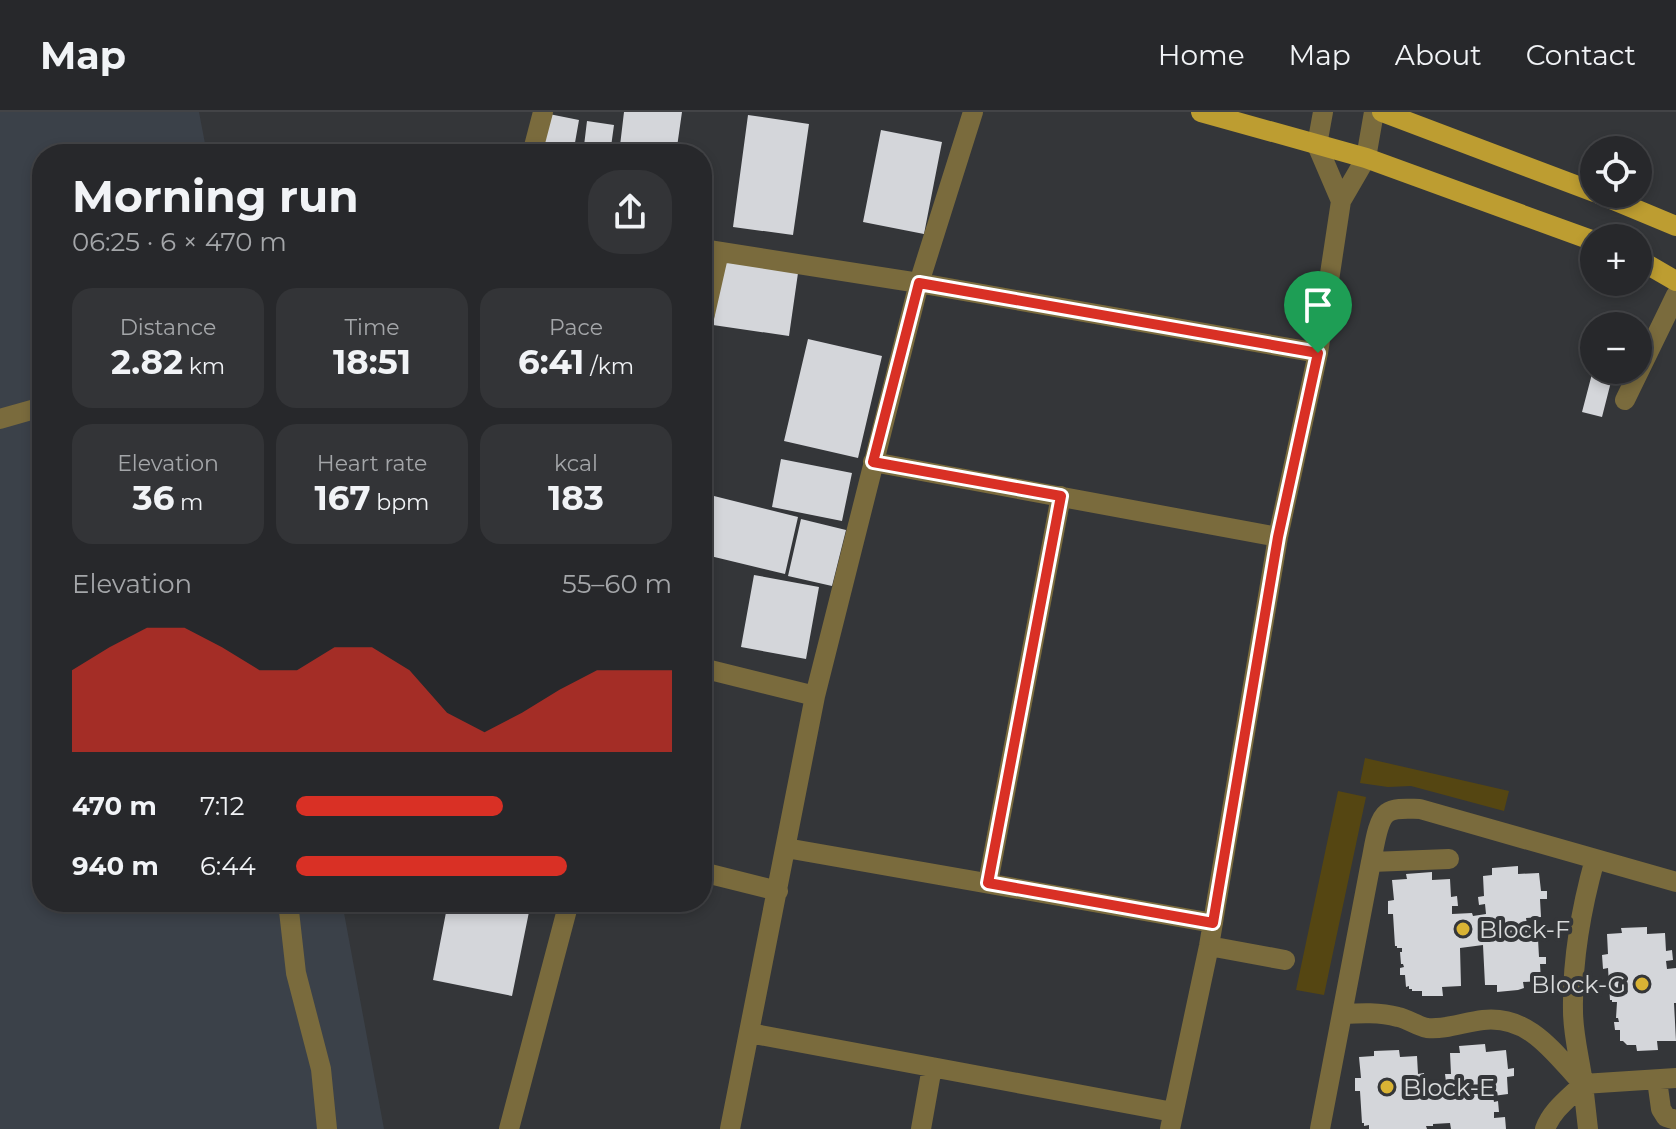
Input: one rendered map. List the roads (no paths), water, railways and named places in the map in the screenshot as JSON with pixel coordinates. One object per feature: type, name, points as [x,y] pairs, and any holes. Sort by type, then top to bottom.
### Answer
[{"type":"main road","points":[[1201,112],[1366,158],[1580,236]]},
{"type":"main road","points":[[1382,112],[1580,187]]},
{"type":"main road","points":[[1632,208],[1676,226]]},
{"type":"main road","points":[[1652,267],[1676,281]]},
{"type":"street","points":[[535,144],[543,112]]},
{"type":"street","points":[[730,1129],[815,696],[919,283],[973,112]]},
{"type":"street","points":[[1323,112],[1317,145],[1341,201]]},
{"type":"street","points":[[749,1033],[932,1067],[1172,1120],[1209,946],[1278,537],[1318,353],[1341,201],[1366,158],[1374,112]]},
{"type":"street","points":[[712,250],[1318,353]]},
{"type":"street","points":[[1625,400],[1676,295]]},
{"type":"street","points":[[0,419],[32,410]]},
{"type":"street","points":[[873,462],[1278,537]]},
{"type":"street","points":[[988,883],[1061,496]]},
{"type":"street","points":[[712,670],[815,696]]},
{"type":"street","points":[[1320,1129],[1371,862],[1380,823],[1387,812],[1420,809],[1676,882]]},
{"type":"street","points":[[786,848],[1213,923]]},
{"type":"street","points":[[1371,862],[1449,859]]},
{"type":"street","points":[[1588,1129],[1573,1014],[1574,973],[1580,918],[1595,859]]},
{"type":"street","points":[[712,874],[778,891]]},
{"type":"street","points":[[289,912],[296,973],[321,1069],[327,1129]]},
{"type":"street","points":[[509,1129],[566,912]]},
{"type":"street","points":[[1209,946],[1285,960]]},
{"type":"street","points":[[1342,1014],[1372,1013],[1400,1017],[1427,1028],[1502,1020],[1538,1036],[1583,1084]]},
{"type":"street","points":[[921,1129],[932,1067]]},
{"type":"street","points":[[1545,1129],[1556,1110],[1583,1084],[1666,1079],[1661,1109],[1666,1117],[1676,1120]]},
{"type":"place","name":"Block-F","points":[[1463,929]]},
{"type":"place","name":"Block-G","points":[[1642,984]]},
{"type":"place","name":"Block-E","points":[[1387,1087]]}]
